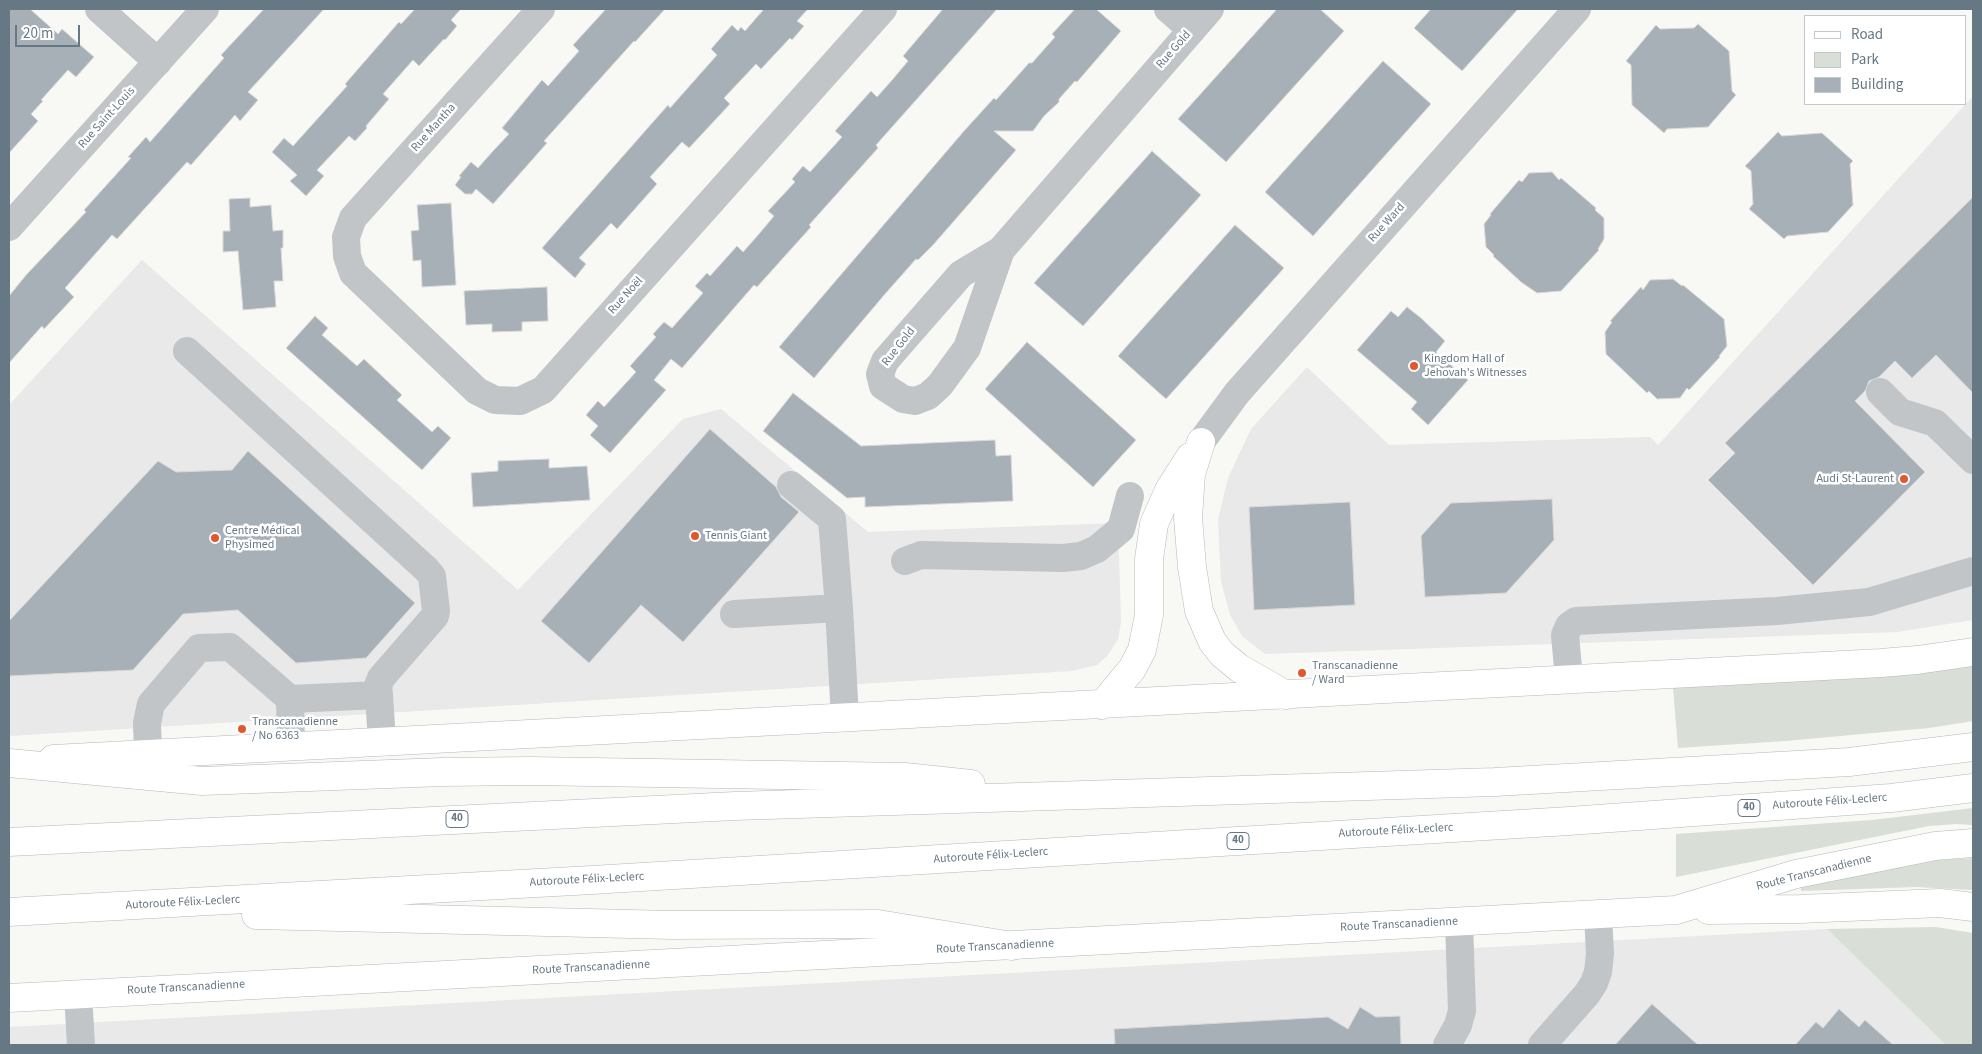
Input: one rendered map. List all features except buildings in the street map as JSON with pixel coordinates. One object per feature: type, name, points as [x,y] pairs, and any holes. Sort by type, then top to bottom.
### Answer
[{"type":"main road","points":[[1201,442],[1191,474],[1188,518],[1195,592],[1202,620],[1212,642],[1231,663],[1286,695]]},
{"type":"main road","points":[[1102,705],[1132,669],[1142,650],[1149,615],[1149,559],[1154,524],[1169,490],[1201,442]]},
{"type":"main road","points":[[9,762],[148,753],[1102,705],[1881,663],[1973,652]]},
{"type":"main road","name":"40","points":[[9,842],[735,806],[1495,782],[1849,762],[1973,747]]},
{"type":"main road","points":[[9,762],[202,781],[434,772],[530,771],[905,777],[1069,795]]},
{"type":"main road","name":"Autoroute Félix-Leclerc","points":[[9,912],[671,876],[1569,821],[1891,798],[1973,788]]},
{"type":"main road","name":"Route Transcanadienne","points":[[9,998],[1676,910],[1796,874],[1935,846],[1973,843]]},
{"type":"main road","points":[[1676,910],[1800,909],[1940,903],[1973,907]]},
{"type":"main road","points":[[48,910],[672,925],[878,924],[1012,946]]},
{"type":"street","points":[[99,9],[158,62]]},
{"type":"street","name":"Rue Saint-Louis","points":[[9,227],[205,9]]},
{"type":"street","name":"Rue Mantha","points":[[347,256],[346,237],[353,218],[541,9]]},
{"type":"street","name":"Rue Noël","points":[[347,256],[353,272],[477,391],[495,400],[520,402],[543,390],[883,9]]},
{"type":"street","points":[[1168,9],[1192,30]]},
{"type":"street","name":"Rue Gold","points":[[1001,250],[967,348],[940,385],[928,396],[915,401],[903,399],[883,386],[880,374],[885,361],[961,274],[1001,250],[1210,9]]},
{"type":"street","name":"Rue Ward","points":[[1201,442],[1222,412],[1254,374],[1577,9]]},
{"type":"street","points":[[187,351],[430,573],[434,581],[435,616],[381,678],[378,686],[382,742]]},
{"type":"street","points":[[1880,392],[1900,412],[1935,423],[1973,460]]},
{"type":"street","points":[[791,484],[832,520],[845,718]]},
{"type":"street","points":[[905,561],[920,555],[1063,558],[1081,556],[1097,549],[1121,529],[1130,496]]},
{"type":"street","points":[[1569,679],[1564,635],[1569,626],[1576,621],[1777,611],[1869,602],[1973,571]]},
{"type":"street","points":[[734,614],[838,608]]},
{"type":"street","points":[[148,753],[147,723],[151,704],[199,648],[230,647],[290,699],[379,695]]},
{"type":"street","points":[[290,699],[291,746]]},
{"type":"street","points":[[1542,1045],[1587,994],[1594,983],[1598,972],[1600,954],[1598,915]]},
{"type":"street","points":[[1447,1045],[1458,1025],[1462,1011],[1459,922]]},
{"type":"street","points":[[78,994],[81,1045]]},
{"type":"shaded area","points":[[1973,96],[1973,620],[1897,632],[1265,654],[1242,636],[1230,615],[1221,581],[1218,520],[1228,478],[1251,429],[1307,367],[1389,445],[1650,437],[1658,445],[1965,105],[1967,105]]},
{"type":"shaded area","points":[[142,260],[518,590],[683,419],[721,409],[868,532],[1118,523],[1121,622],[1118,639],[1108,655],[1097,665],[1072,671],[9,736],[9,405]]},
{"type":"shaded area","points":[[1827,929],[1946,1045],[9,1045],[9,1027]]},
{"type":"green space","points":[[1973,664],[1973,721],[1929,728],[1785,741],[1678,748],[1673,688],[1878,676]]},
{"type":"green space","points":[[1973,808],[1973,825],[1929,826],[1676,877],[1676,834],[1872,820]]},
{"type":"green space","points":[[1973,858],[1973,890],[1916,887],[1801,891],[1801,882],[1936,860]]},
{"type":"green space","points":[[1936,927],[1973,933],[1973,1045],[1946,1045],[1827,929]]},
{"type":"place","name":"Kingdom Hall of Jehovah's Witnesses","points":[[1414,366]]},
{"type":"place","name":"Audi St-Laurent","points":[[1904,479]]},
{"type":"place","name":"Tennis Giant","points":[[695,536]]},
{"type":"place","name":"Centre Médical Physimed","points":[[215,538]]},
{"type":"place","name":"Transcanadienne / Ward","points":[[1302,673]]},
{"type":"place","name":"Transcanadienne / No 6363","points":[[242,729]]}]
